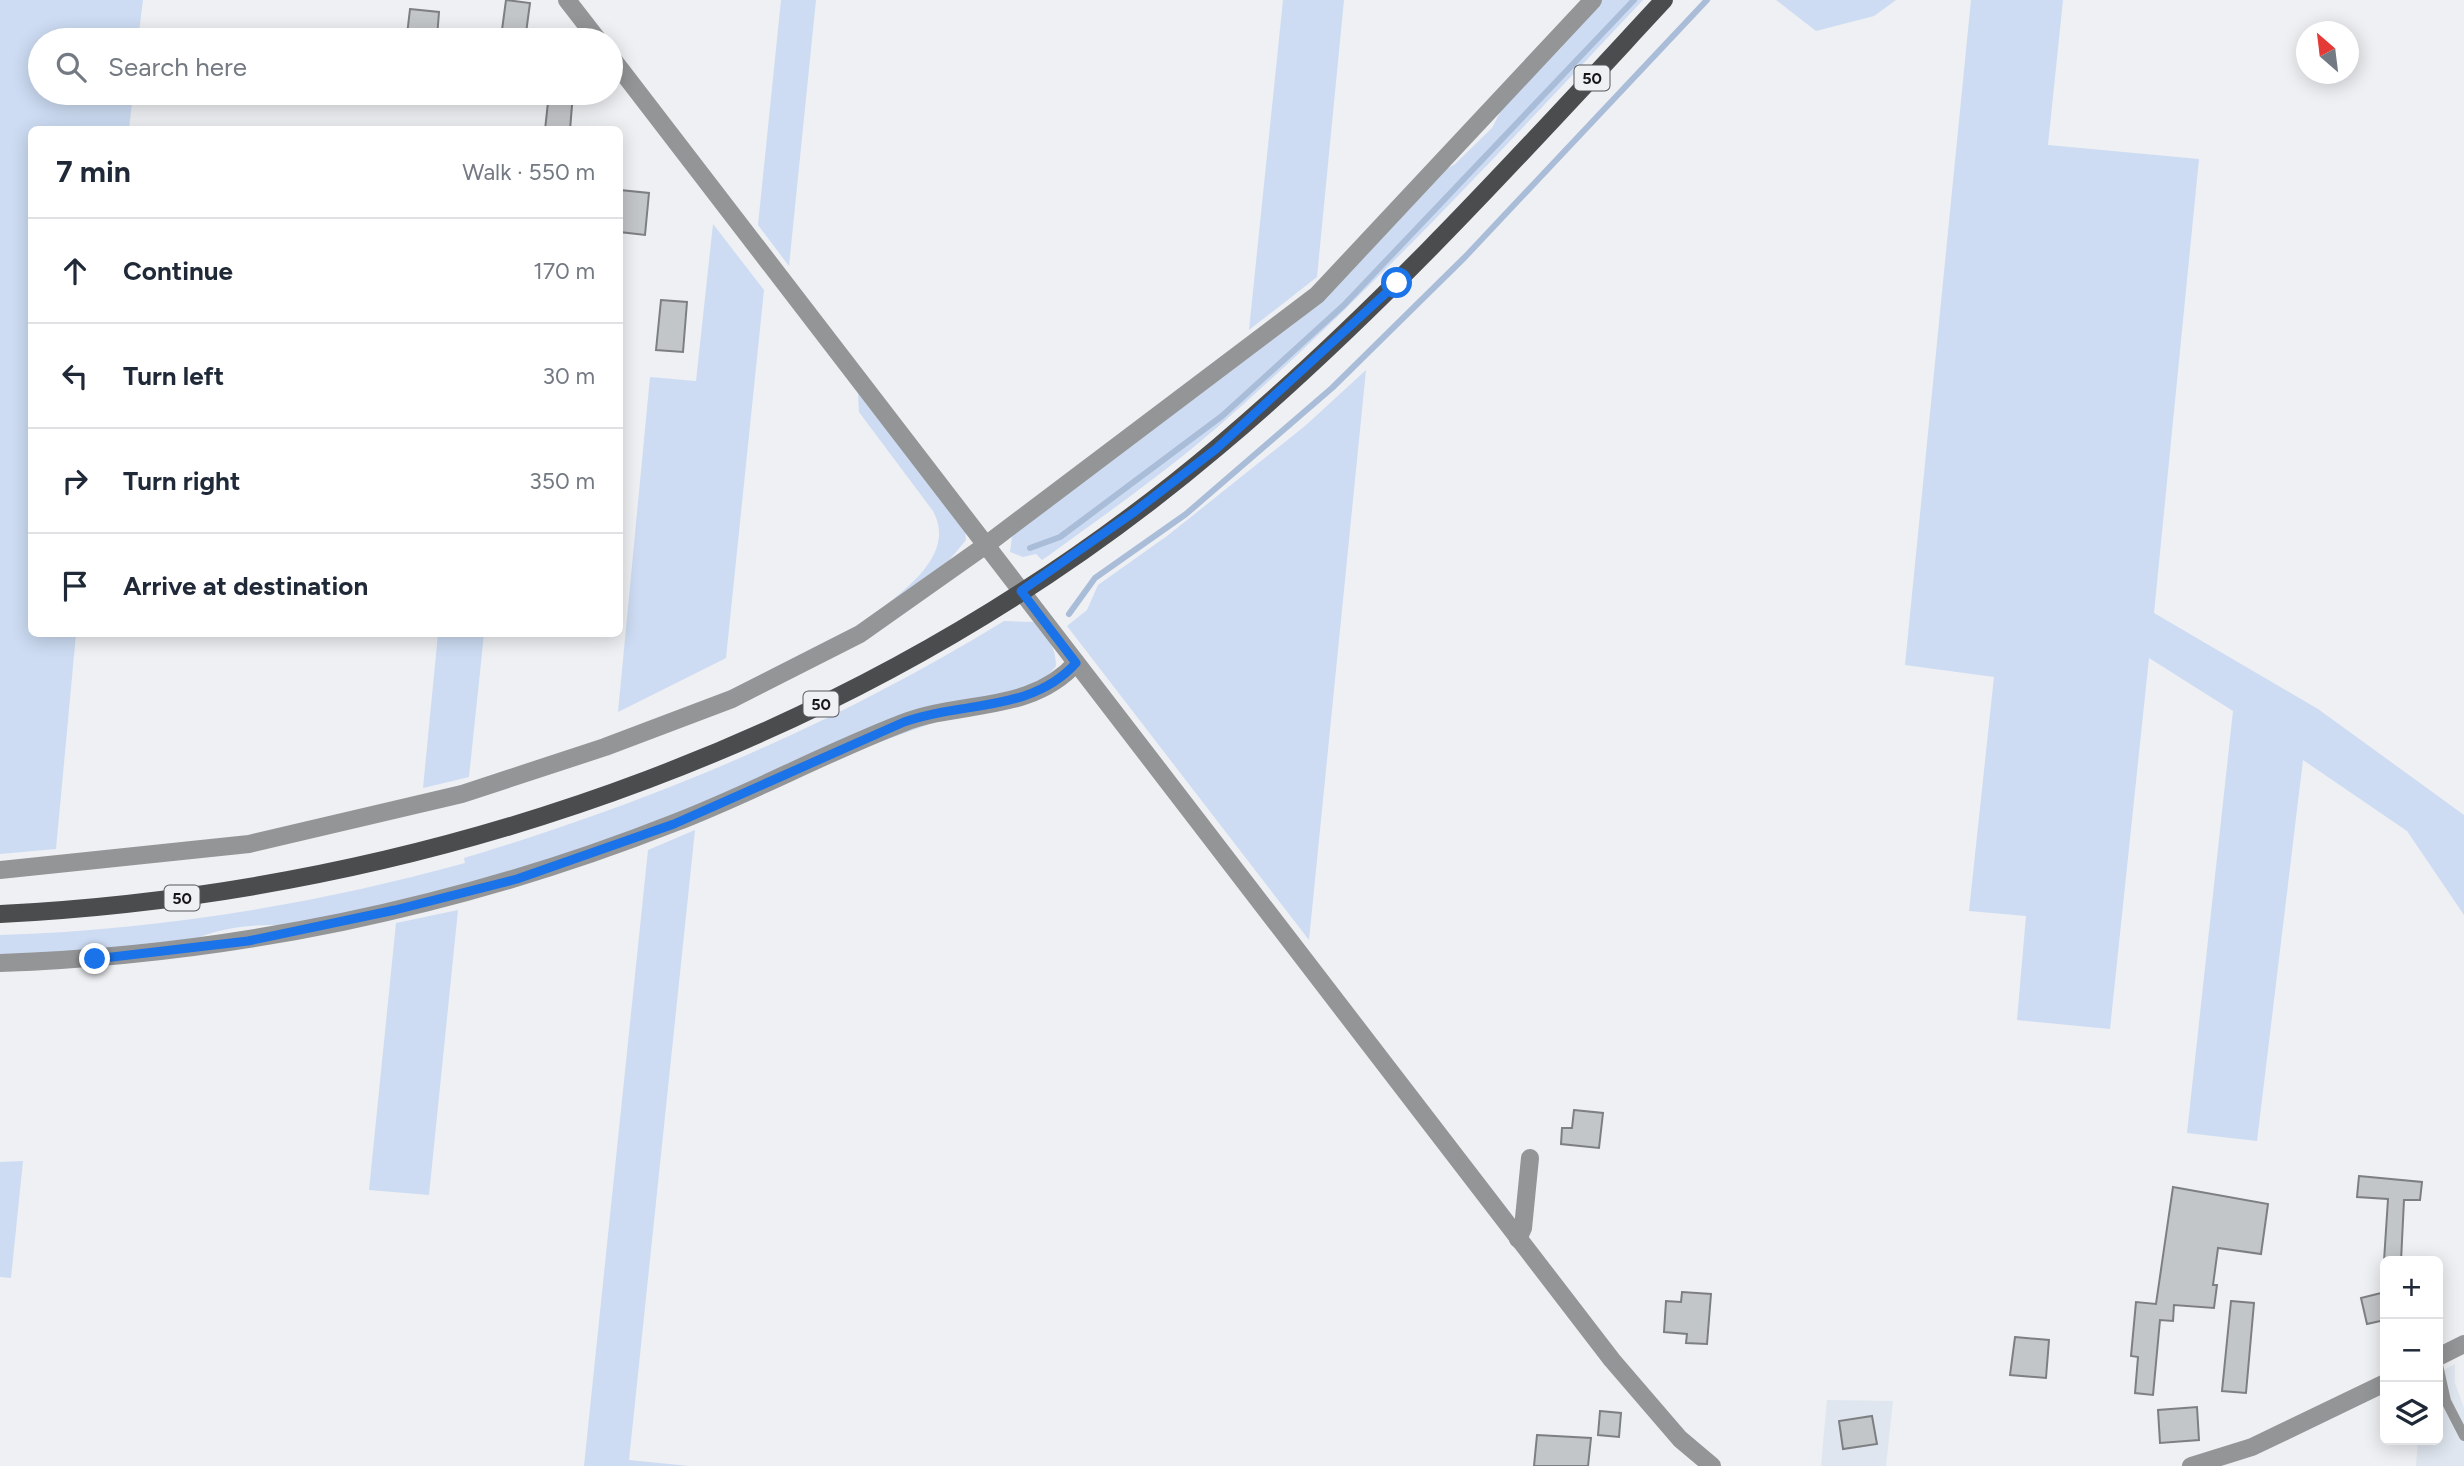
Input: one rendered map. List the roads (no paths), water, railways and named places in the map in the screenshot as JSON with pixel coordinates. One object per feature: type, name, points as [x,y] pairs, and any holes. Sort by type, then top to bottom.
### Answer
[{"type":"main road","name":"50","points":[[0,914],[126,905],[244,889],[401,857],[545,817],[690,764],[881,674],[1021,591],[1173,482],[1310,366],[1397,283],[1664,0]]},
{"type":"street","points":[[567,0],[589,28]]},
{"type":"street","points":[[0,870],[249,844],[462,794],[605,747],[732,699],[817,657],[898,611],[1317,295],[1593,0]]},
{"type":"street","points":[[623,73],[1076,663],[1254,890],[1612,1360],[1680,1439],[1712,1466]]},
{"type":"street","points":[[0,963],[95,959],[248,941],[395,910],[517,879],[674,824],[911,719],[1025,697],[1065,675],[1076,663]]},
{"type":"street","points":[[1518,1239],[1523,1228],[1530,1158]]},
{"type":"street","points":[[2443,1354],[2464,1344]]},
{"type":"street","points":[[2191,1466],[2252,1447],[2380,1385]]},
{"type":"lane","points":[[2442,1382],[2446,1401],[2464,1436]]},
{"type":"waterway","points":[[1030,548],[1060,537],[1222,416],[1344,305],[1634,0]]},
{"type":"waterway","points":[[1069,614],[1095,578],[1186,514],[1332,388],[1465,257],[1707,0]]}]
